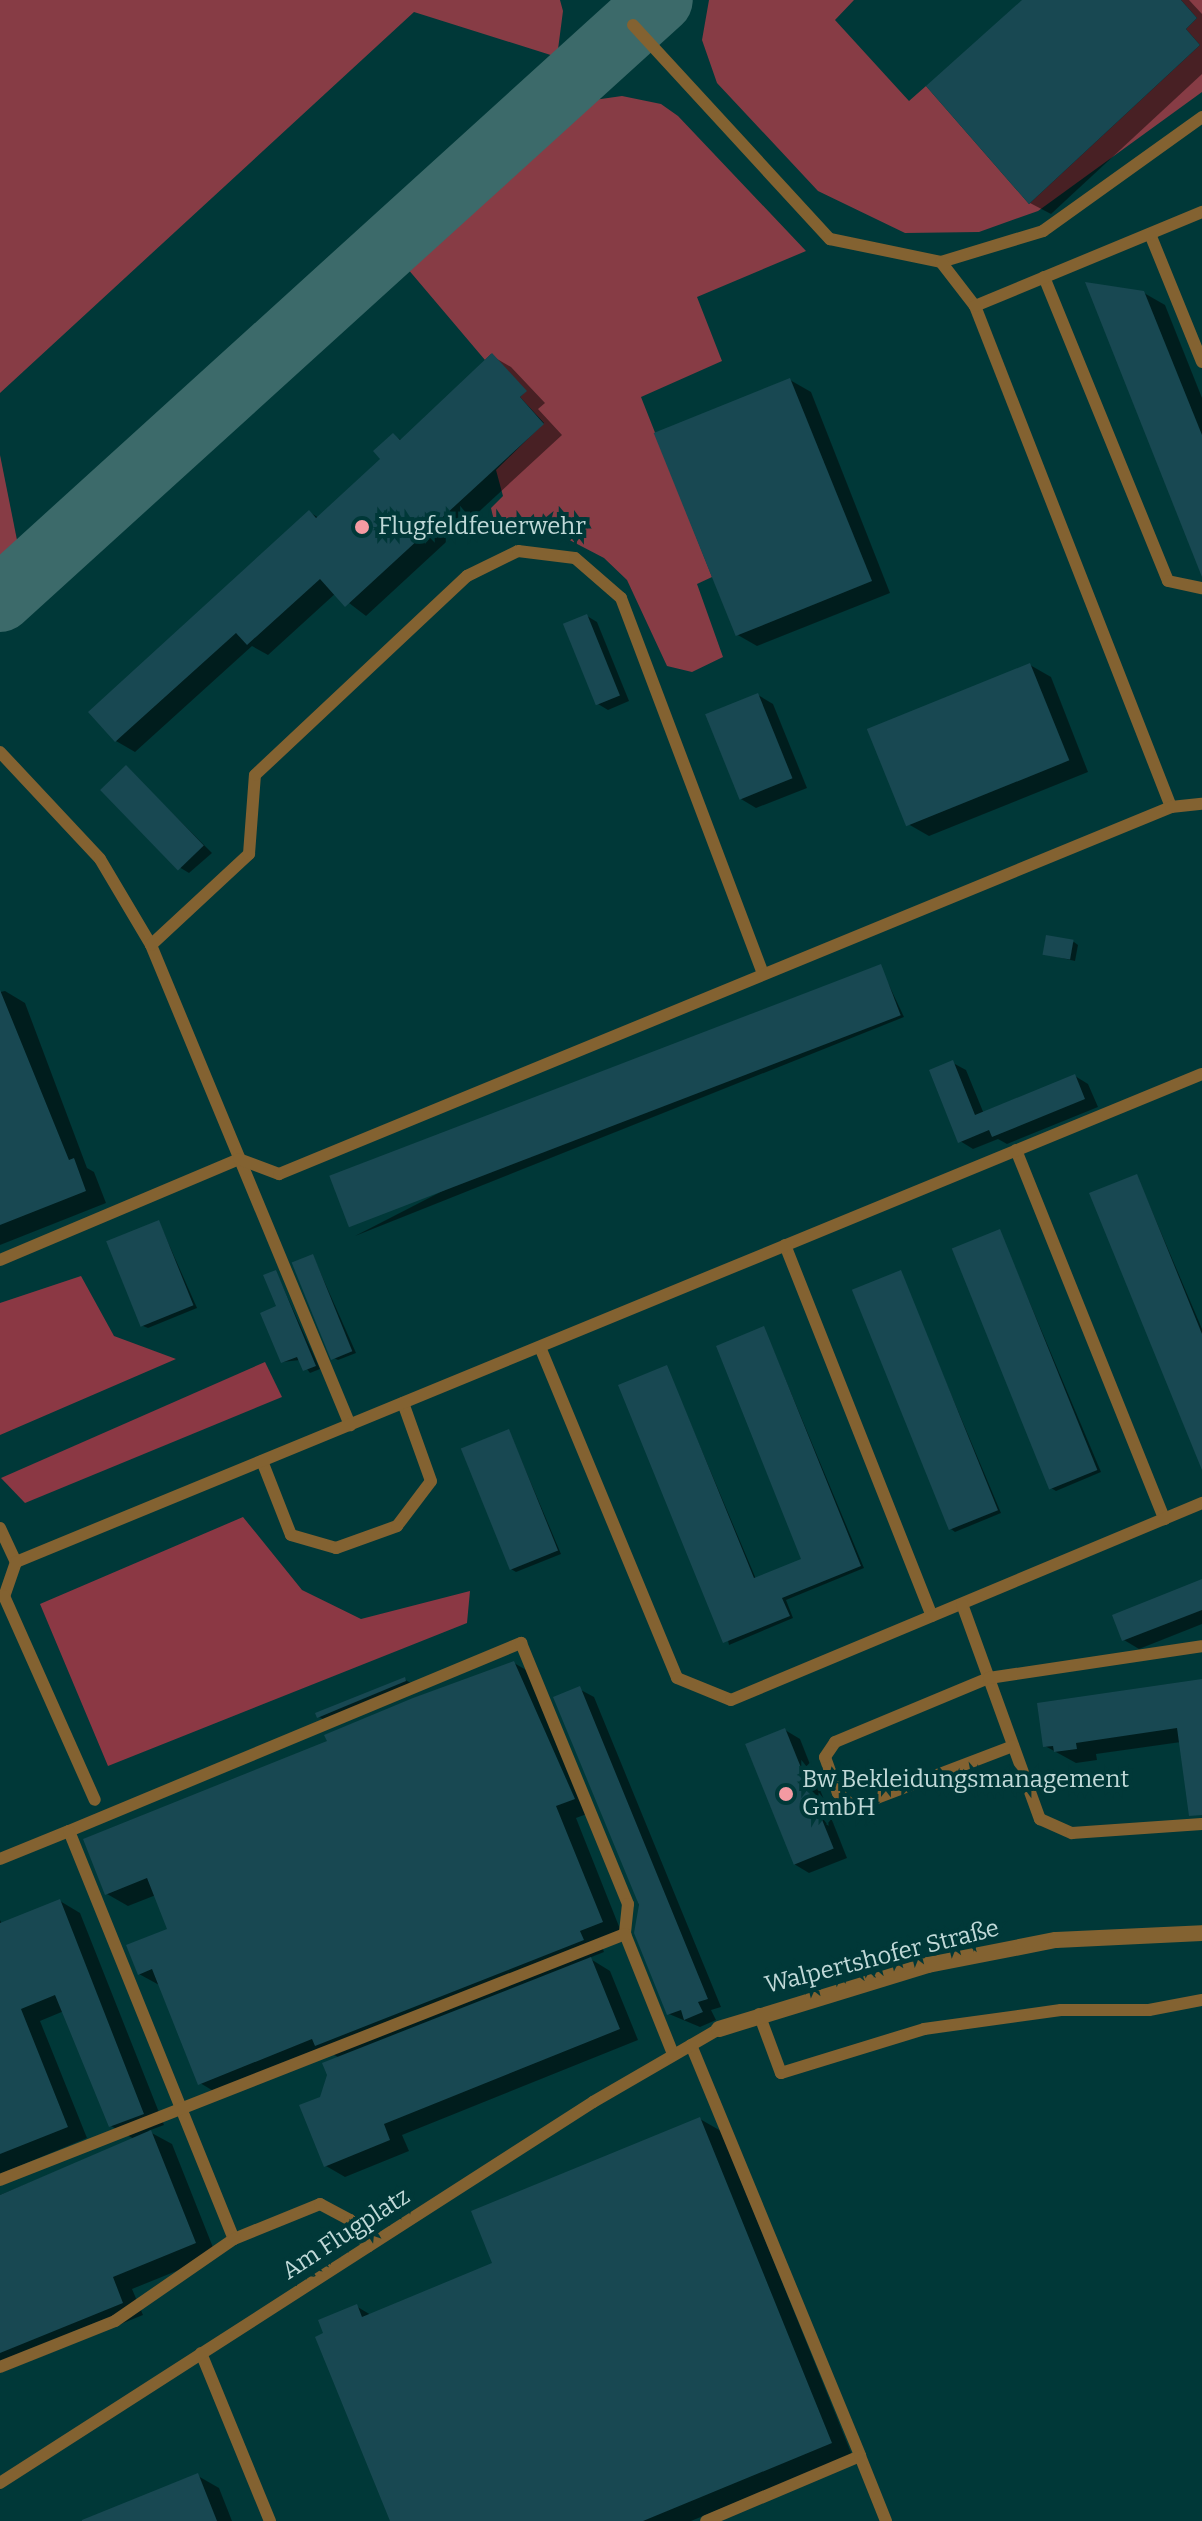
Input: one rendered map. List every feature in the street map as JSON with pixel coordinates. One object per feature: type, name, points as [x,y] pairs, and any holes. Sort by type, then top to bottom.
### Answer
[{"type":"street","name":"Walpertshofer Straße","points":[[719,2029],[759,2014],[928,1965],[1056,1940],[1202,1933]]},
{"type":"lane","points":[[633,25],[830,239],[941,262],[1043,231],[1202,117]]},
{"type":"lane","points":[[975,306],[1202,212]]},
{"type":"lane","points":[[1150,234],[1202,362]]},
{"type":"lane","points":[[941,262],[975,306],[1171,807]]},
{"type":"lane","points":[[1044,277],[1168,581],[1202,588]]},
{"type":"lane","points":[[151,945],[249,854],[255,775],[467,576],[518,551],[575,558],[621,598],[762,971]]},
{"type":"lane","points":[[0,752],[100,859],[151,945],[350,1425]]},
{"type":"lane","points":[[0,1260],[239,1159],[279,1174],[762,971],[1171,807],[1202,804]]},
{"type":"lane","points":[[16,1562],[1202,1074]]},
{"type":"lane","points":[[1016,1150],[1164,1519]]},
{"type":"lane","points":[[785,1245],[932,1616]]},
{"type":"lane","points":[[540,1347],[677,1678],[731,1700],[1202,1503]]},
{"type":"lane","points":[[262,1461],[291,1535],[336,1548],[397,1526],[431,1481],[403,1403]]},
{"type":"lane","points":[[0,1528],[16,1562],[4,1596],[95,1800]]},
{"type":"lane","points":[[962,1604],[1040,1819],[1072,1833],[1202,1824]]},
{"type":"lane","points":[[0,1859],[521,1643],[628,1904],[625,1934],[673,2054]]},
{"type":"lane","points":[[1013,1746],[853,1807],[838,1793],[825,1757],[835,1742],[989,1678],[1202,1646]]},
{"type":"lane","points":[[69,1831],[234,2239]]},
{"type":"lane","points":[[0,2180],[625,1934]]},
{"type":"lane","points":[[759,2014],[781,2073],[924,2029],[1061,2010],[1149,2010],[1202,2000]]},
{"type":"lane","name":"Am Flugplatz","points":[[0,2483],[368,2246],[673,2054],[719,2029]]},
{"type":"lane","points":[[691,2045],[886,2521]]},
{"type":"lane","points":[[0,2367],[115,2321],[234,2239],[320,2204],[350,2220],[368,2246]]},
{"type":"lane","points":[[201,2353],[270,2521]]},
{"type":"lane","points":[[706,2521],[860,2456]]},
{"type":"shaded area","points":[[0,0],[560,0],[563,11],[557,57],[414,12],[0,393]]},
{"type":"shaded area","points":[[709,0],[854,0],[835,20],[909,101],[926,86],[1029,204],[1200,45],[1186,29],[1197,18],[1181,0],[1202,0],[1202,92],[1038,211],[979,232],[905,233],[818,191],[717,83],[702,40]]},
{"type":"shaded area","points":[[622,96],[661,104],[678,116],[806,251],[697,297],[722,361],[641,397],[712,577],[697,584],[723,657],[692,672],[667,666],[627,580],[604,558],[558,534],[525,531],[498,538],[491,508],[503,496],[496,470],[544,423],[520,397],[526,391],[491,354],[485,360],[407,268],[407,261],[575,110],[594,100]]},
{"type":"shaded area","points":[[0,455],[19,550],[0,567]]},
{"type":"shaded area","points":[[81,1276],[114,1336],[176,1359],[0,1435],[0,1303]]},
{"type":"shaded area","points":[[265,1362],[282,1397],[25,1503],[1,1478]]},
{"type":"shaded area","points":[[243,1517],[302,1590],[361,1619],[470,1591],[467,1623],[108,1766],[40,1604]]},
{"type":"building","points":[[1022,0],[1181,0],[1197,18],[1186,29],[1200,45],[1029,204],[926,86]]},
{"type":"building","points":[[1085,282],[1144,291],[1202,435],[1202,577]]},
{"type":"building","points":[[492,353],[527,391],[520,397],[544,424],[345,607],[320,579],[247,645],[236,633],[115,742],[88,712],[309,510],[316,518],[380,459],[373,451],[393,433],[400,440]]},
{"type":"building","points":[[790,378],[872,581],[736,636],[654,433]]},
{"type":"building","points":[[587,614],[620,696],[596,705],[563,624]]},
{"type":"building","points":[[1030,663],[1069,760],[906,826],[867,729]]},
{"type":"building","points":[[758,693],[792,778],[740,800],[705,714]]},
{"type":"building","points":[[126,765],[204,846],[178,871],[100,790]]},
{"type":"building","points":[[1046,935],[1074,940],[1070,960],[1043,955]]},
{"type":"building","points":[[881,964],[901,1015],[349,1227],[329,1176]]},
{"type":"building","points":[[0,990],[69,1160],[74,1158],[86,1191],[0,1225]]},
{"type":"building","points":[[953,1060],[975,1115],[1075,1074],[1085,1099],[992,1137],[989,1130],[958,1143],[929,1070]]},
{"type":"building","points":[[1137,1174],[1202,1334],[1202,1470],[1089,1193]]},
{"type":"building","points":[[159,1220],[193,1305],[141,1327],[106,1241]]},
{"type":"building","points":[[1000,1229],[1097,1470],[1049,1490],[952,1248]]},
{"type":"building","points":[[313,1254],[352,1351],[331,1360],[292,1263]]},
{"type":"building","points":[[276,1270],[316,1366],[303,1371],[297,1357],[281,1363],[260,1313],[276,1306],[263,1275]]},
{"type":"building","points":[[901,1270],[998,1510],[949,1530],[852,1290]]},
{"type":"building","points":[[764,1326],[861,1566],[782,1598],[790,1616],[723,1643],[618,1385],[667,1365],[754,1578],[801,1559],[716,1346]]},
{"type":"building","points":[[509,1429],[558,1550],[510,1570],[461,1448]]},
{"type":"building","points":[[1202,1579],[1202,1610],[1122,1641],[1112,1615]]},
{"type":"building","points":[[514,1661],[575,1799],[556,1806],[603,1922],[580,1931],[584,1940],[315,2046],[312,2039],[198,2085],[152,1969],[138,1975],[126,1945],[167,1929],[147,1878],[105,1895],[83,1839],[327,1741],[324,1735],[413,1698]]},
{"type":"building","points":[[405,1677],[406,1681],[317,1718],[315,1713]]},
{"type":"building","points":[[1202,1679],[1202,1815],[1189,1816],[1177,1728],[1076,1743],[1077,1749],[1054,1752],[1053,1746],[1043,1747],[1037,1703]]},
{"type":"building","points":[[580,1686],[708,1999],[698,2002],[703,2012],[684,2020],[681,2010],[667,2015],[634,1933],[639,1905],[553,1697]]},
{"type":"building","points":[[785,1728],[834,1849],[794,1865],[745,1744]]},
{"type":"building","points":[[60,1899],[144,2114],[109,2127],[55,1995],[21,2009],[68,2127],[0,2154],[0,1923]]},
{"type":"building","points":[[591,1957],[620,2029],[384,2124],[390,2140],[324,2167],[299,2105],[320,2097],[327,2075],[322,2063]]},
{"type":"building","points":[[700,2117],[832,2443],[643,2521],[390,2521],[315,2337],[323,2333],[318,2320],[357,2304],[362,2317],[492,2263],[471,2211]]},
{"type":"building","points":[[151,2130],[196,2243],[113,2277],[123,2303],[0,2353],[0,2195]]},
{"type":"building","points":[[198,2473],[217,2521],[82,2521],[82,2520]]},
{"type":"taxiway","points":[[0,599],[660,0]]},
{"type":"place","name":"Flugfeldfeuerwehr","points":[[362,527]]},
{"type":"place","name":"Bw Bekleidungsmanagement GmbH","points":[[786,1794]]}]
